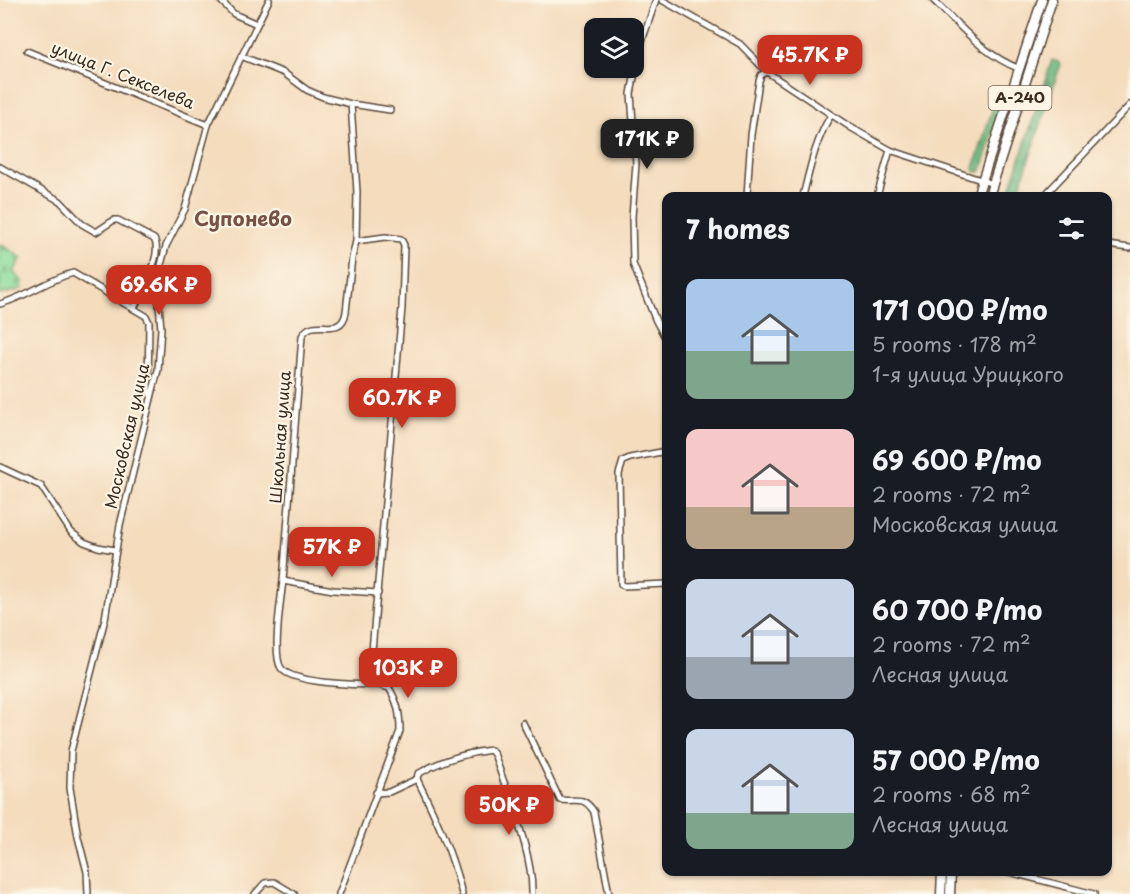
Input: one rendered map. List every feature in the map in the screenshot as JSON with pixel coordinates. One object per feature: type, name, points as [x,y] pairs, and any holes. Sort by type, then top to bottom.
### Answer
[{"type":"main road","name":"А-240","points":[[979,192],[1042,0]]},
{"type":"main road","name":"А-240","points":[[990,192],[1052,0]]},
{"type":"main road","points":[[941,894],[942,876]]},
{"type":"main road","points":[[950,894],[951,876]]},
{"type":"street","points":[[220,0],[234,14],[257,24]]},
{"type":"street","name":"Московская улица","points":[[88,894],[87,872],[78,837],[70,788],[70,751],[105,619],[112,584],[115,550],[158,369],[161,329],[157,280],[166,246],[185,208],[208,125],[269,0]]},
{"type":"street","points":[[656,0],[639,50],[631,94],[636,164],[632,229],[633,264],[662,332]]},
{"type":"street","points":[[662,0],[740,44],[767,72],[831,115],[890,150],[993,184]]},
{"type":"street","points":[[933,0],[977,44],[1006,63],[1020,69]]},
{"type":"street","name":"улица Г. Секселева","points":[[27,51],[208,125]]},
{"type":"street","points":[[241,56],[284,73],[307,90],[323,97],[390,110]]},
{"type":"street","points":[[747,192],[751,135],[759,81],[761,75],[767,72]]},
{"type":"street","name":"Школьная улица","points":[[339,894],[400,731],[400,716],[389,688],[379,685],[300,678],[287,674],[277,659],[277,649],[302,336],[305,329],[312,325],[338,326],[345,317],[356,241],[357,192],[351,104]]},
{"type":"street","points":[[1048,192],[1130,105]]},
{"type":"street","points":[[804,192],[811,162],[823,129],[831,115]]},
{"type":"street","points":[[878,192],[890,150]]},
{"type":"street","points":[[0,167],[60,201],[82,224],[96,232],[114,220],[118,220],[154,239],[157,248],[154,262],[134,309]]},
{"type":"street","points":[[356,241],[385,237],[401,239],[404,244],[402,308],[369,685]]},
{"type":"street","points":[[1112,246],[1130,248]]},
{"type":"street","points":[[0,304],[18,299],[58,277],[73,273],[141,313],[150,322],[148,390],[151,396]]},
{"type":"street","points":[[662,452],[623,461],[619,474],[621,584],[624,586],[662,584]]},
{"type":"street","points":[[0,467],[41,486],[71,532],[84,542],[115,550]]},
{"type":"street","points":[[283,581],[333,590],[378,592]]},
{"type":"street","points":[[523,723],[561,800],[581,800],[588,803],[594,812],[609,894]]},
{"type":"street","points":[[462,894],[457,871],[440,826],[417,780],[418,774],[428,768],[461,757],[491,750],[502,777],[532,877],[532,894]]},
{"type":"street","points":[[376,793],[389,792],[417,780]]},
{"type":"street","points":[[1024,876],[1094,894]]},
{"type":"street","points":[[255,894],[265,883],[274,882],[294,894]]},
{"type":"green space","points":[[1052,60],[1059,62],[1060,66],[1018,192],[1009,192]]},
{"type":"green space","points":[[999,100],[1002,104],[981,172],[975,172],[974,168],[995,101]]},
{"type":"green space","points":[[0,244],[22,258],[13,272],[23,282],[22,289],[0,295]]},
{"type":"district","name":"Супонево","points":[[243,219]]}]
